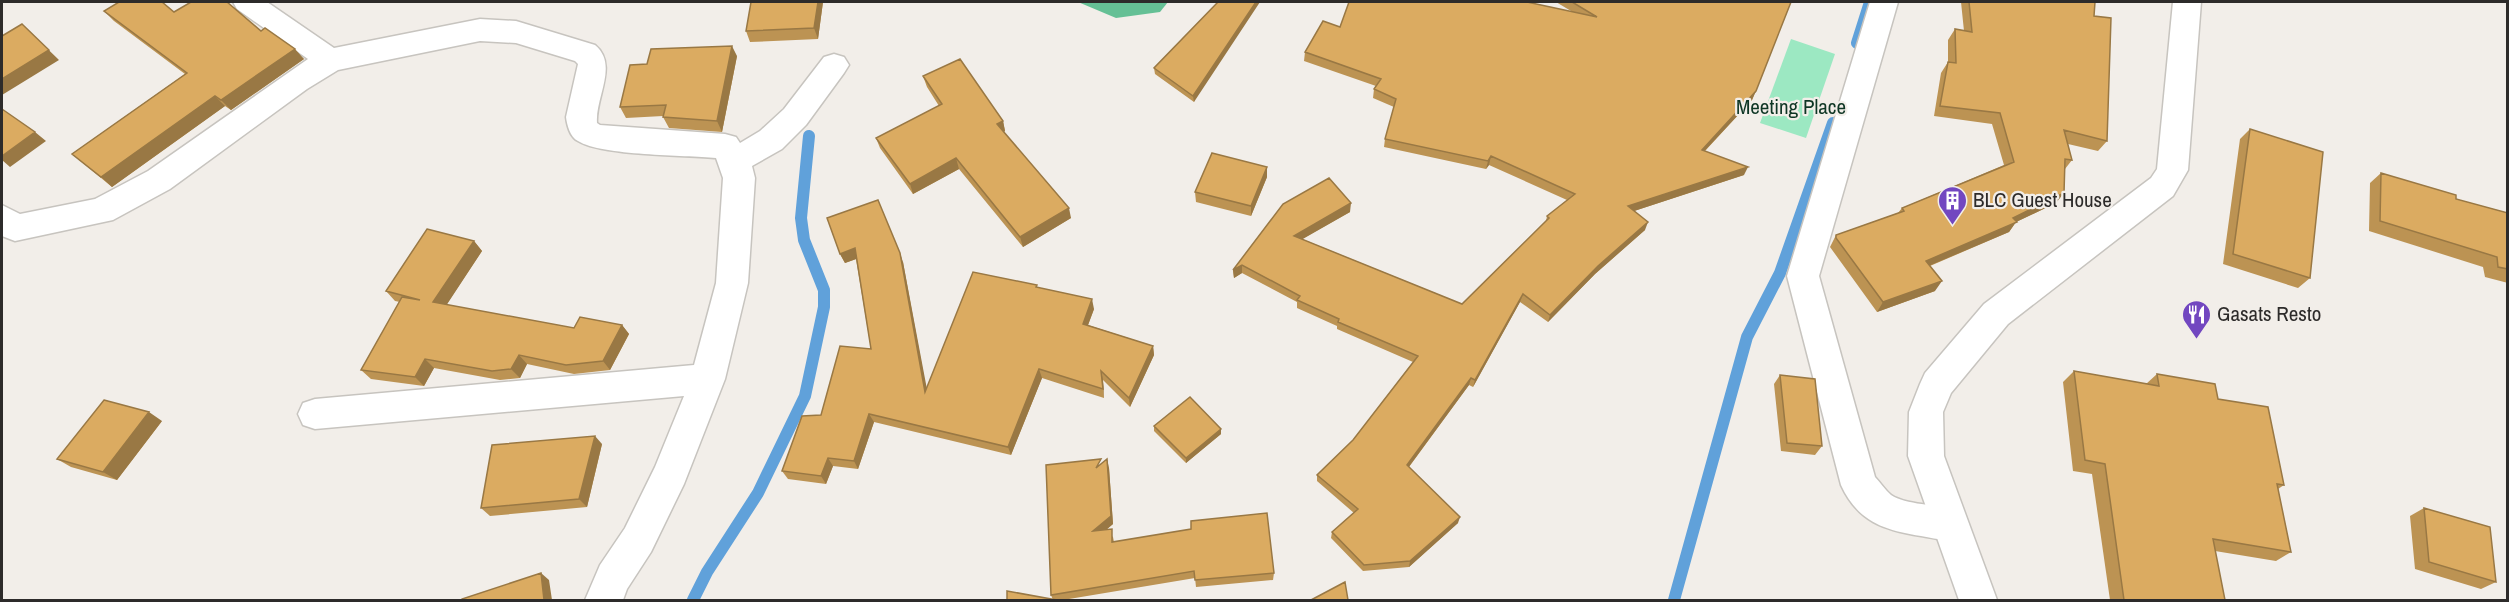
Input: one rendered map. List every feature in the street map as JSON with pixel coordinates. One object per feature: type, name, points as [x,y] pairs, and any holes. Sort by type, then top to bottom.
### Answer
[{"type":"street","points":[[247,2],[330,60]]},
{"type":"street","points":[[1884,2],[1803,276],[1859,485],[1878,506],[1893,515],[1950,524]]},
{"type":"street","points":[[1978,600],[1926,456],[1926,412],[1937,384],[1996,314],[2162,187],[2172,170],[2187,2]]},
{"type":"street","points":[[2,218],[15,228],[102,211],[159,180],[296,81],[330,60],[480,30],[516,32],[585,53],[591,58],[593,64],[581,121],[584,129],[590,135],[603,138],[724,146],[735,161],[739,178],[732,283],[708,379],[671,473],[638,540],[613,578],[604,600]]},
{"type":"street","points":[[735,161],[771,140],[787,124],[834,65]]},
{"type":"street","points":[[315,414],[708,379]]},
{"type":"green space","points":[[1078,2],[1168,2],[1160,12],[1116,18]]},
{"type":"green space","name":"Meeting Place","points":[[1791,39],[1835,54],[1806,138],[1760,123]]},
{"type":"building","points":[[119,2],[162,2],[174,12],[191,2],[227,2],[261,31],[265,28],[295,49],[221,100],[215,96],[101,177],[72,154],[187,73],[104,11]]},
{"type":"building","points":[[751,2],[818,2],[814,28],[746,31]]},
{"type":"building","points":[[1218,2],[1256,2],[1193,96],[1154,68]]},
{"type":"building","points":[[1349,2],[1527,2],[1597,17],[1572,2],[1791,2],[1756,91],[1702,150],[1748,167],[1628,206],[1648,222],[1598,266],[1550,315],[1523,294],[1475,380],[1471,378],[1407,465],[1460,517],[1410,561],[1364,565],[1332,532],[1358,509],[1317,475],[1353,440],[1418,356],[1338,322],[1339,319],[1297,300],[1300,296],[1242,265],[1233,270],[1283,204],[1329,178],[1351,203],[1294,236],[1462,304],[1549,218],[1547,216],[1575,194],[1491,156],[1488,161],[1385,139],[1396,99],[1374,89],[1381,79],[1305,52],[1323,21],[1340,27]]},
{"type":"building","points":[[1969,2],[2095,2],[2094,16],[2111,18],[2107,141],[2064,130],[2072,160],[2065,159],[2064,193],[2013,218],[2017,222],[1926,261],[1942,281],[1883,302],[1836,235],[1904,211],[1902,208],[2014,162],[2000,113],[1940,106],[1948,62],[1956,63],[1955,29],[1972,32]]},
{"type":"building","points":[[22,24],[49,50],[2,79],[2,36]]},
{"type":"building","points":[[732,46],[717,121],[663,117],[666,105],[620,107],[630,65],[647,64],[651,49]]},
{"type":"building","points":[[960,59],[1003,121],[997,124],[1069,208],[1020,237],[956,158],[910,184],[876,138],[942,104],[923,76]]},
{"type":"building","points":[[2,109],[35,132],[2,156]]},
{"type":"building","points":[[2250,129],[2323,152],[2310,278],[2233,254]]},
{"type":"building","points":[[1212,153],[1267,167],[1251,206],[1195,192]]},
{"type":"building","points":[[2381,173],[2456,195],[2456,199],[2508,213],[2508,269],[2498,267],[2497,257],[2380,221]]},
{"type":"building","points":[[878,200],[900,253],[925,392],[973,272],[1092,299],[1083,324],[1153,346],[1129,398],[1101,371],[1103,389],[1039,369],[1008,447],[869,414],[854,461],[828,458],[821,476],[782,471],[802,416],[821,415],[840,346],[871,349],[855,248],[840,254],[827,218]]},
{"type":"building","points":[[427,229],[474,241],[433,302],[574,328],[580,317],[622,325],[603,361],[566,365],[519,355],[511,369],[492,371],[425,359],[415,377],[361,370],[402,297],[420,300],[386,291]]},
{"type":"building","points":[[2074,371],[2159,386],[2157,374],[2215,384],[2218,399],[2268,407],[2284,485],[2277,484],[2291,552],[2213,539],[2225,600],[2124,600],[2105,464],[2085,460]]},
{"type":"building","points":[[1780,375],[1815,379],[1822,446],[1787,443]]},
{"type":"building","points":[[1190,397],[1221,429],[1186,458],[1154,426]]},
{"type":"building","points":[[104,400],[149,412],[103,472],[57,459]]},
{"type":"building","points":[[595,436],[579,499],[481,508],[492,445]]},
{"type":"building","points":[[1101,459],[1096,468],[1107,459],[1111,516],[1093,531],[1112,529],[1112,542],[1191,529],[1191,521],[1267,513],[1274,573],[1195,580],[1194,571],[1051,595],[1046,465]]},
{"type":"building","points":[[2424,508],[2490,527],[2496,582],[2429,562]]},
{"type":"building","points":[[541,573],[544,600],[462,600],[462,599]]},
{"type":"building","points":[[1345,582],[1348,600],[1311,600]]},
{"type":"building","points":[[1007,591],[1057,600],[1007,600]]},
{"type":"waterway","points":[[1857,43],[1870,2]]},
{"type":"waterway","points":[[1674,600],[1747,337],[1780,273],[1833,123]]},
{"type":"waterway","points":[[693,600],[707,572],[758,493],[805,396],[824,307],[824,290],[804,240],[801,218],[809,136]]},
{"type":"place","name":"BLC Guest House","points":[[1952,226]]},
{"type":"place","name":"Gasats Resto","points":[[2196,340]]}]
